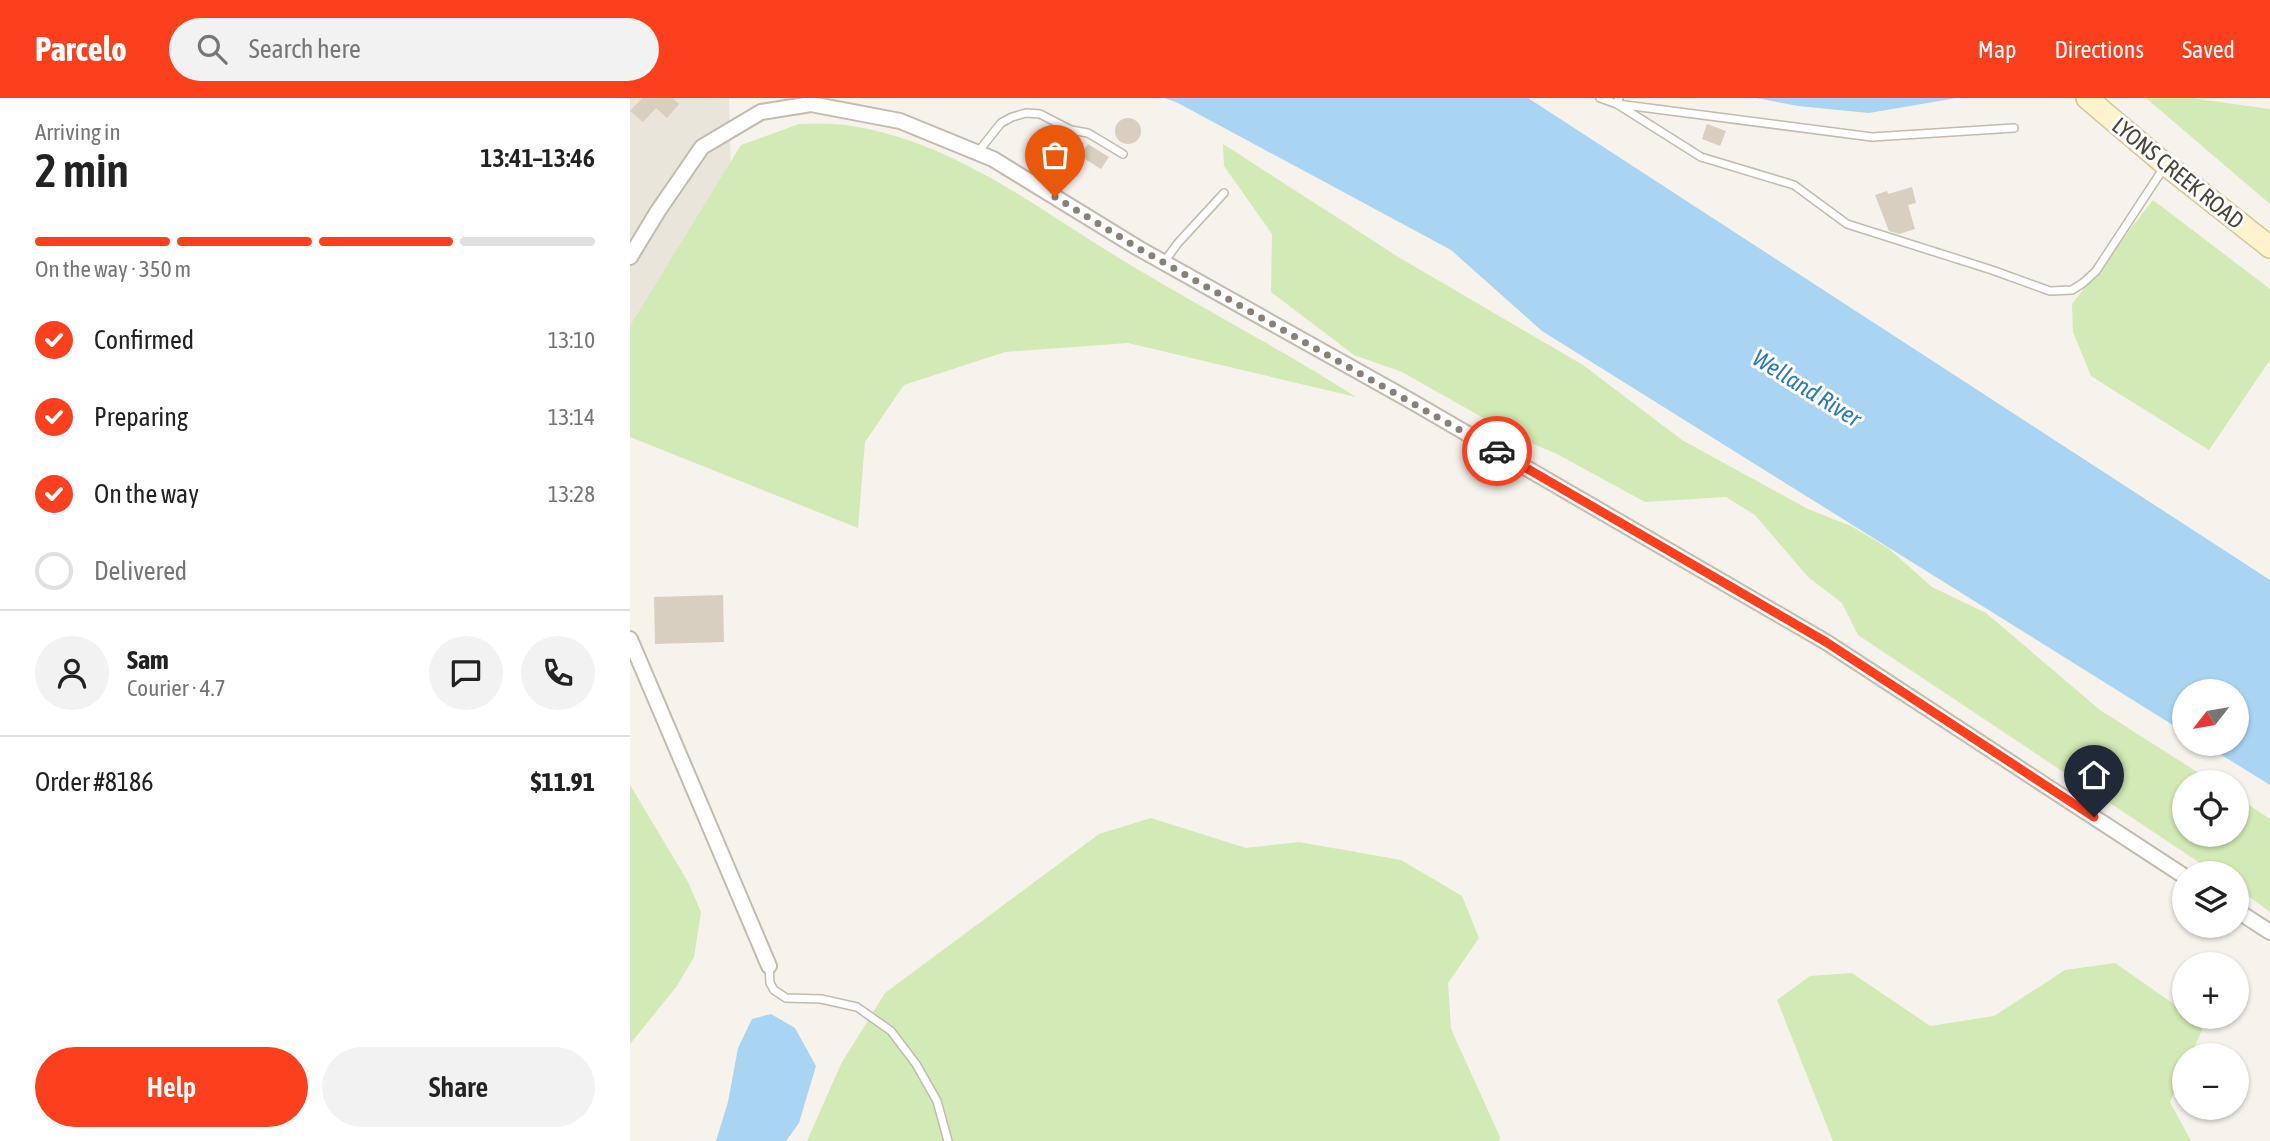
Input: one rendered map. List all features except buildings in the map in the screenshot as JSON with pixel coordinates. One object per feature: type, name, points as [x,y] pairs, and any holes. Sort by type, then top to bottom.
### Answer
[{"type":"main road","name":"LYONS CREEK ROAD","points":[[2088,99],[2166,166],[2270,247]]},
{"type":"street","points":[[630,257],[702,147],[761,112],[811,104],[900,121],[993,159],[1164,262],[1411,401],[1826,642],[2172,868]]},
{"type":"street","points":[[630,639],[769,966]]},
{"type":"street","points":[[2249,918],[2270,932]]},
{"type":"lane","points":[[1600,98],[1872,137],[2014,128]]},
{"type":"lane","points":[[1618,101],[1701,157],[1794,185],[1847,224],[1992,270],[2050,292],[2072,290],[2096,271],[2166,166]]},
{"type":"lane","points":[[978,153],[1000,123],[1026,113],[1040,114],[1071,130],[1088,133],[1124,153]]},
{"type":"lane","points":[[1164,262],[1224,193]]},
{"type":"lane","points":[[769,966],[770,983],[774,990],[786,998],[821,999],[857,1007],[891,1031],[916,1064],[937,1101],[948,1141]]},
{"type":"shaded area","points":[[630,98],[729,98],[732,221],[630,370]]},
{"type":"green space","points":[[2146,98],[2191,98],[2270,109],[2270,204]]},
{"type":"green space","points":[[799,124],[846,125],[890,134],[960,162],[1356,397],[1128,343],[1005,352],[904,385],[865,442],[858,528],[630,437],[630,326],[741,145]]},
{"type":"green space","points":[[1223,144],[1400,258],[1583,365],[1682,440],[1808,509],[1851,526],[1888,548],[1932,587],[1986,613],[2100,710],[2194,770],[2172,770],[2172,844],[1858,635],[1842,603],[1808,577],[1755,515],[1726,497],[1645,502],[1557,454],[1517,437],[1402,372],[1354,355],[1271,292],[1272,234],[1224,166]]},
{"type":"green space","points":[[2153,200],[2270,289],[2270,360],[2209,450],[2091,376],[2073,332],[2072,304]]},
{"type":"green space","points":[[630,785],[688,882],[701,912],[694,957],[677,986],[630,1044]]},
{"type":"green space","points":[[2249,805],[2270,819],[2270,912],[2249,897],[2249,861],[2197,861],[2176,847],[2249,847]]},
{"type":"green space","points":[[1151,818],[1246,848],[1299,842],[1401,860],[1462,896],[1479,938],[1448,983],[1451,1029],[1500,1137],[1499,1141],[807,1141],[841,1064],[885,993],[1099,834]]},
{"type":"green space","points":[[2115,963],[2172,1003],[2172,1029],[2202,1029],[2196,1043],[2172,1043],[2172,1120],[2180,1120],[2191,1141],[1833,1141],[1777,1000],[1810,976],[1852,973],[1930,1026],[1994,1016],[2065,970]]},
{"type":"water","name":"Welland River","points":[[1164,98],[1528,98],[2270,580],[2270,785],[2223,756],[2249,756],[2249,679],[2172,679],[2172,725],[1542,331],[1451,250]]},
{"type":"water","points":[[1756,98],[1957,98],[1869,113],[1798,106]]},
{"type":"water","points":[[771,1014],[795,1028],[816,1066],[799,1123],[786,1141],[716,1141],[728,1102],[738,1048],[752,1019]]},
{"type":"way so far","points":[[1055,197],[1138,248],[1497,451]]},
{"type":"route","points":[[1497,451],[1826,642],[2094,817]]}]
